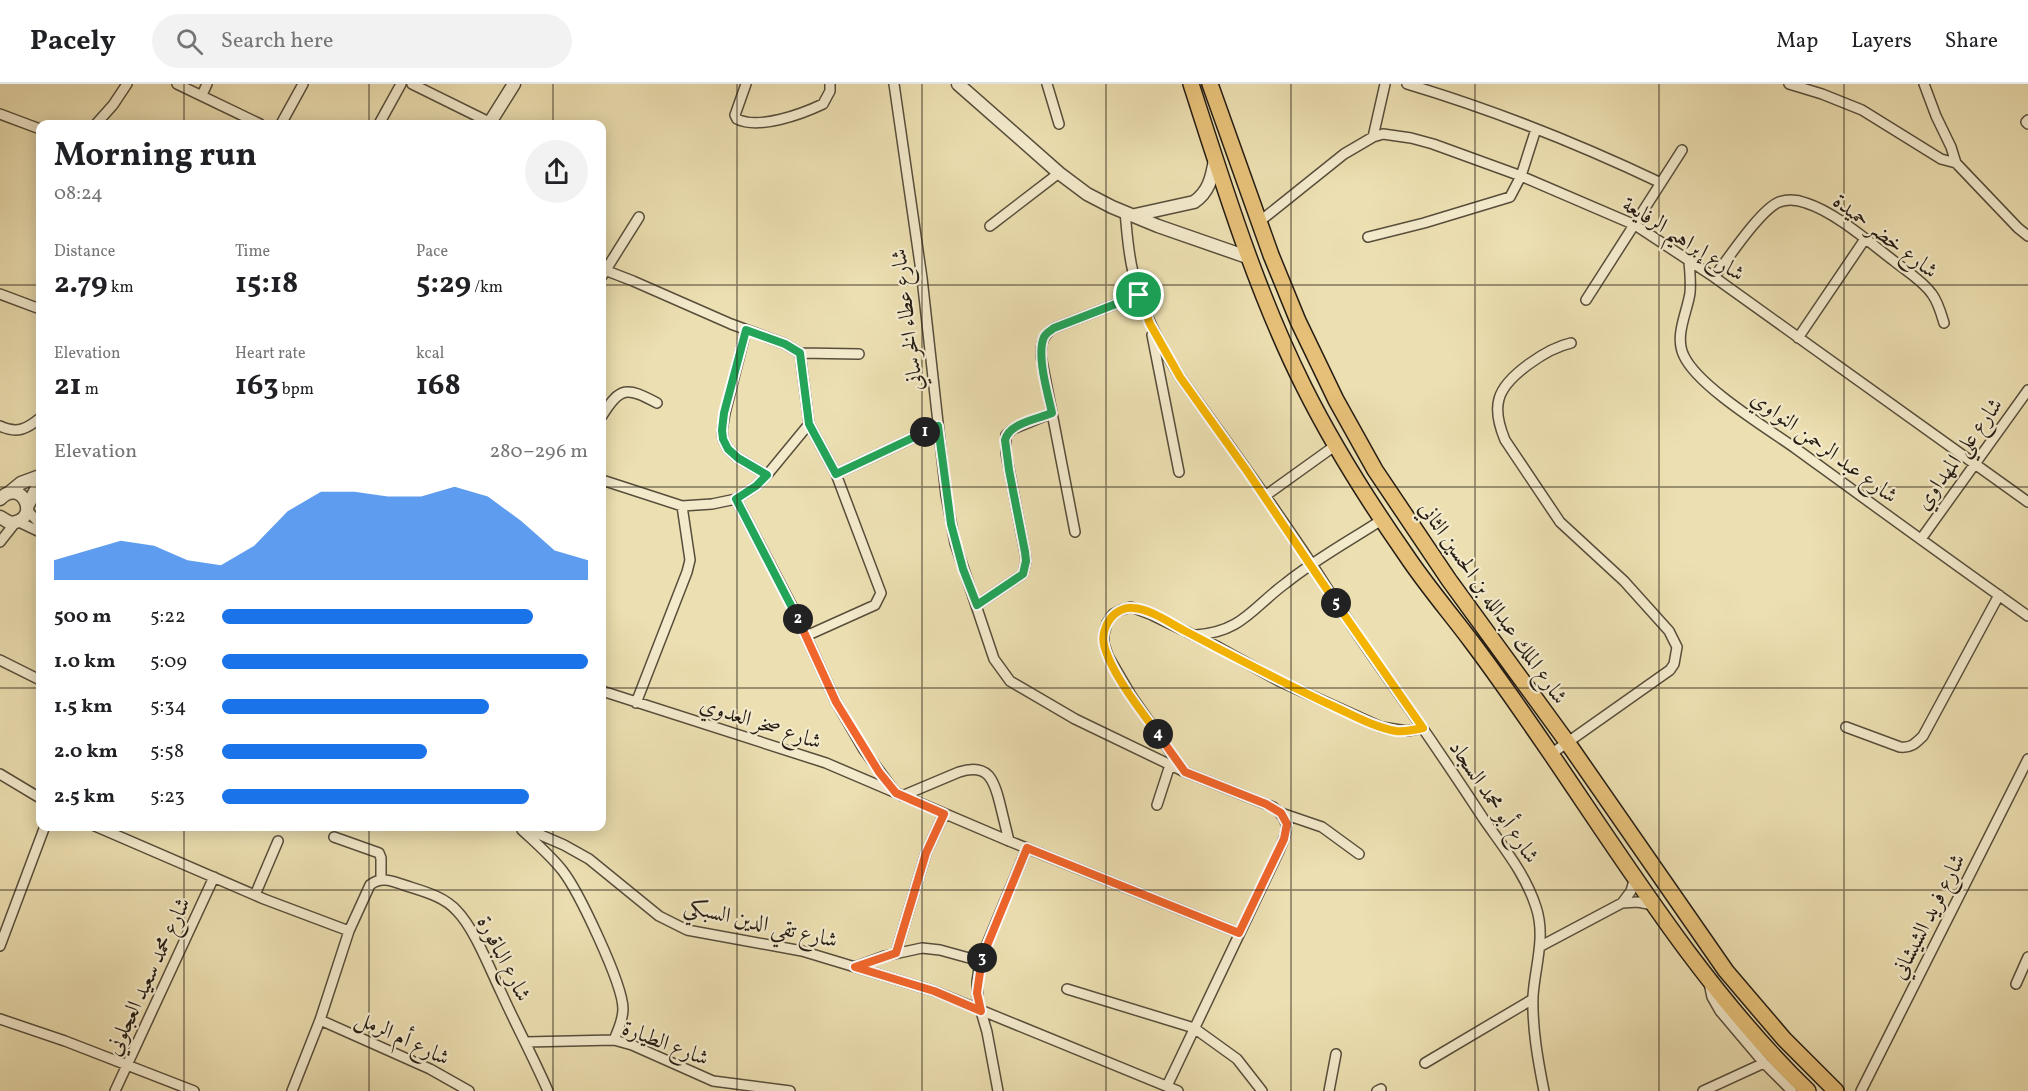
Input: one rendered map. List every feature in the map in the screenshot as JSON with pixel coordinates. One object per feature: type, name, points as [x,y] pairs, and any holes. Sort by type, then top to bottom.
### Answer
[{"type":"highway","name":"شارع الملك عبدالله بن الحسين الثاني","points":[[1191,84],[1215,159],[1268,306],[1304,387],[1336,445],[1407,556],[1473,643],[1654,906],[1709,980],[1764,1046],[1808,1091]]},
{"type":"highway","name":"شارع الملك عبدالله بن الحسين الثاني","points":[[1210,84],[1259,222],[1298,321],[1316,361],[1375,470],[1449,580],[1567,742],[1726,971],[1784,1039],[1836,1091]]},
{"type":"street","points":[[100,120],[127,84]]},
{"type":"street","points":[[177,84],[252,120]]},
{"type":"street","points":[[202,95],[207,84]]},
{"type":"street","points":[[283,120],[303,84]]},
{"type":"street","points":[[381,120],[401,84]]},
{"type":"street","points":[[411,84],[482,120]]},
{"type":"street","points":[[492,120],[514,84]]},
{"type":"street","points":[[746,84],[735,115],[742,122],[781,119],[812,109],[823,104],[830,91],[830,84]]},
{"type":"street","name":"شارع عطاء الخرساني","points":[[894,84],[922,278],[946,495],[953,534],[994,659],[1010,681],[1074,720],[1185,772],[1266,804],[1281,813],[1322,827],[1359,854]]},
{"type":"street","points":[[958,84],[1059,173],[1087,194],[1158,226],[1250,258]]},
{"type":"street","points":[[1047,84],[1059,124]]},
{"type":"street","points":[[1259,222],[1337,159],[1373,137],[1385,84]]},
{"type":"street","points":[[1407,84],[1448,96],[1536,129],[1604,156],[1661,183]]},
{"type":"street","points":[[1789,84],[1862,110],[1941,159],[1956,163]]},
{"type":"street","points":[[1924,84],[1956,163],[2028,236]]},
{"type":"street","points":[[0,114],[36,128]]},
{"type":"street","points":[[1368,237],[1505,200],[1514,193],[1536,129]]},
{"type":"street","name":"شارع إبراهيم الرفايعة","points":[[1373,137],[1383,134],[1411,138],[1521,176],[1635,225],[1714,277],[2026,498]]},
{"type":"street","points":[[1586,300],[1682,150]]},
{"type":"street","points":[[1130,214],[1194,202],[1202,196],[1211,178],[1215,159]]},
{"type":"street","points":[[990,226],[1059,173]]},
{"type":"street","name":"شارع خضر حميدة","points":[[1714,277],[1770,207],[1792,200],[1805,202],[1821,209],[1865,239],[1920,281],[1932,293],[1940,308],[1944,323]]},
{"type":"street","points":[[1130,214],[1130,256],[1139,295],[1150,324],[1179,472]]},
{"type":"street","points":[[606,267],[639,217]]},
{"type":"street","points":[[1798,338],[1865,239]]},
{"type":"street","name":"شارع عبد الرحمن النواوي","points":[[1689,262],[1690,296],[1680,342],[1683,354],[1691,368],[1703,381],[2028,616]]},
{"type":"street","points":[[606,273],[633,281],[746,330],[785,344],[800,353],[859,354]]},
{"type":"street","points":[[0,294],[36,308]]},
{"type":"street","points":[[1075,532],[1041,356],[1041,345],[1047,332],[1139,295]]},
{"type":"street","name":"شارع أبو محمد السجاد","points":[[1150,324],[1180,377],[1265,496],[1520,871],[1536,906],[1541,928],[1533,999],[1537,1051],[1544,1091]]},
{"type":"street","points":[[746,330],[724,413],[723,439],[728,449],[738,458],[767,475]]},
{"type":"street","points":[[1551,754],[1670,670],[1674,664],[1677,647],[1669,631],[1645,603],[1560,522],[1505,440],[1501,430],[1497,415],[1498,403],[1506,386],[1517,375],[1552,350],[1571,344]]},
{"type":"street","points":[[800,353],[809,424],[836,474],[879,586],[880,597],[875,605],[806,636]]},
{"type":"street","name":"شارع علي المهداوي","points":[[1921,539],[2028,390]]},
{"type":"street","points":[[606,410],[614,398],[622,393],[639,393],[657,403]]},
{"type":"street","points":[[977,605],[1022,575],[1026,566],[1006,453],[1006,435],[1012,429],[1052,413]]},
{"type":"street","points":[[0,426],[16,431],[27,428],[36,421]]},
{"type":"street","points":[[606,481],[682,506],[736,499],[756,486],[767,475],[809,424]]},
{"type":"street","points":[[836,474],[938,426]]},
{"type":"street","points":[[1265,496],[1336,445]]},
{"type":"street","points":[[5,493],[36,477]]},
{"type":"street","points":[[0,542],[17,522],[23,519],[36,490]]},
{"type":"street","points":[[5,493],[22,496],[27,508],[36,519]]},
{"type":"street","points":[[736,499],[846,719],[864,750],[899,795],[968,769],[982,771],[992,778],[1009,841]]},
{"type":"street","points":[[636,703],[690,560],[682,506]]},
{"type":"street","points":[[0,517],[5,522],[17,522],[36,530]]},
{"type":"street","points":[[1193,635],[1214,634],[1241,622],[1286,582],[1383,519]]},
{"type":"street","points":[[1846,727],[1900,747],[1908,748],[1915,744],[1923,736],[1999,595]]},
{"type":"street","points":[[1185,772],[1132,697],[1104,644],[1107,623],[1113,614],[1121,609],[1131,608],[1152,615],[1279,681],[1366,721],[1396,731],[1407,732],[1423,728]]},
{"type":"street","points":[[0,660],[36,675]]},
{"type":"street","name":"شارع صخر العدوي","points":[[606,692],[809,757],[1009,841],[1239,933]]},
{"type":"street","name":"شارع فريد الشيشاني","points":[[1861,1091],[2028,759]]},
{"type":"street","points":[[1157,805],[1170,765]]},
{"type":"street","points":[[0,774],[36,796]]},
{"type":"street","points":[[1167,1086],[1284,839],[1287,824],[1281,813]]},
{"type":"street","points":[[896,953],[926,853],[944,814]]},
{"type":"street","points":[[0,946],[43,831]]},
{"type":"street","points":[[107,831],[255,895],[349,931]]},
{"type":"street","points":[[524,831],[562,870],[584,908],[621,996],[623,1017],[614,1040]]},
{"type":"street","name":"شارع تقي الدين السبكي","points":[[531,831],[589,859],[659,916],[677,927],[706,935],[802,951],[855,967],[896,953],[922,948],[931,948],[980,961]]},
{"type":"street","points":[[292,1091],[320,1020],[349,931],[370,885],[381,879],[379,853],[334,837]]},
{"type":"street","points":[[255,895],[278,841]]},
{"type":"street","points":[[998,1091],[977,993],[980,961],[1027,848]]},
{"type":"street","name":"شارع محمد سعيد العجلوني","points":[[115,1091],[214,877]]},
{"type":"street","points":[[1622,903],[1631,891],[1635,877]]},
{"type":"street","name":"شارع الباقورة","points":[[381,879],[436,896],[459,912],[526,1042],[548,1091]]},
{"type":"street","points":[[1540,946],[1559,934],[1622,903],[1638,902],[1654,906]]},
{"type":"street","points":[[1541,928],[1559,934]]},
{"type":"street","points":[[2016,984],[2028,957]]},
{"type":"street","points":[[855,967],[934,991],[1178,1091]]},
{"type":"street","points":[[1709,980],[1715,1003],[1764,1063],[1792,1091]]},
{"type":"street","points":[[1066,989],[1194,1028],[1237,1059],[1262,1091]]},
{"type":"street","points":[[1425,1063],[1533,999]]},
{"type":"street","points":[[0,1019],[194,1091]]},
{"type":"street","name":"شارع أم الرمل","points":[[320,1020],[430,1069],[469,1091]]},
{"type":"street","name":"شارع الطيارة","points":[[526,1042],[614,1040],[632,1045],[713,1081],[790,1091]]},
{"type":"street","points":[[1329,1091],[1336,1054]]},
{"type":"street","points":[[1703,1091],[1764,1063]]},
{"type":"route","points":[[1139,295],[1150,324],[1180,377],[1423,728],[1407,732],[1396,731],[1366,721],[1279,681],[1218,647],[1139,609],[1121,609],[1113,614],[1104,634],[1108,656],[1132,697],[1185,772],[1273,807],[1285,818],[1287,830],[1239,933],[1027,848],[980,961],[977,993],[981,1011],[934,991],[855,967],[896,953],[926,853],[944,814],[896,793],[864,750],[836,702],[795,612],[736,499],[756,486],[767,475],[738,458],[728,449],[722,430],[724,413],[746,330],[785,344],[800,353],[809,424],[836,474],[938,426],[946,495],[955,543],[977,605],[1022,575],[1026,566],[1005,440],[1006,435],[1012,429],[1052,413],[1041,356],[1044,337],[1054,328],[1139,295]]}]
